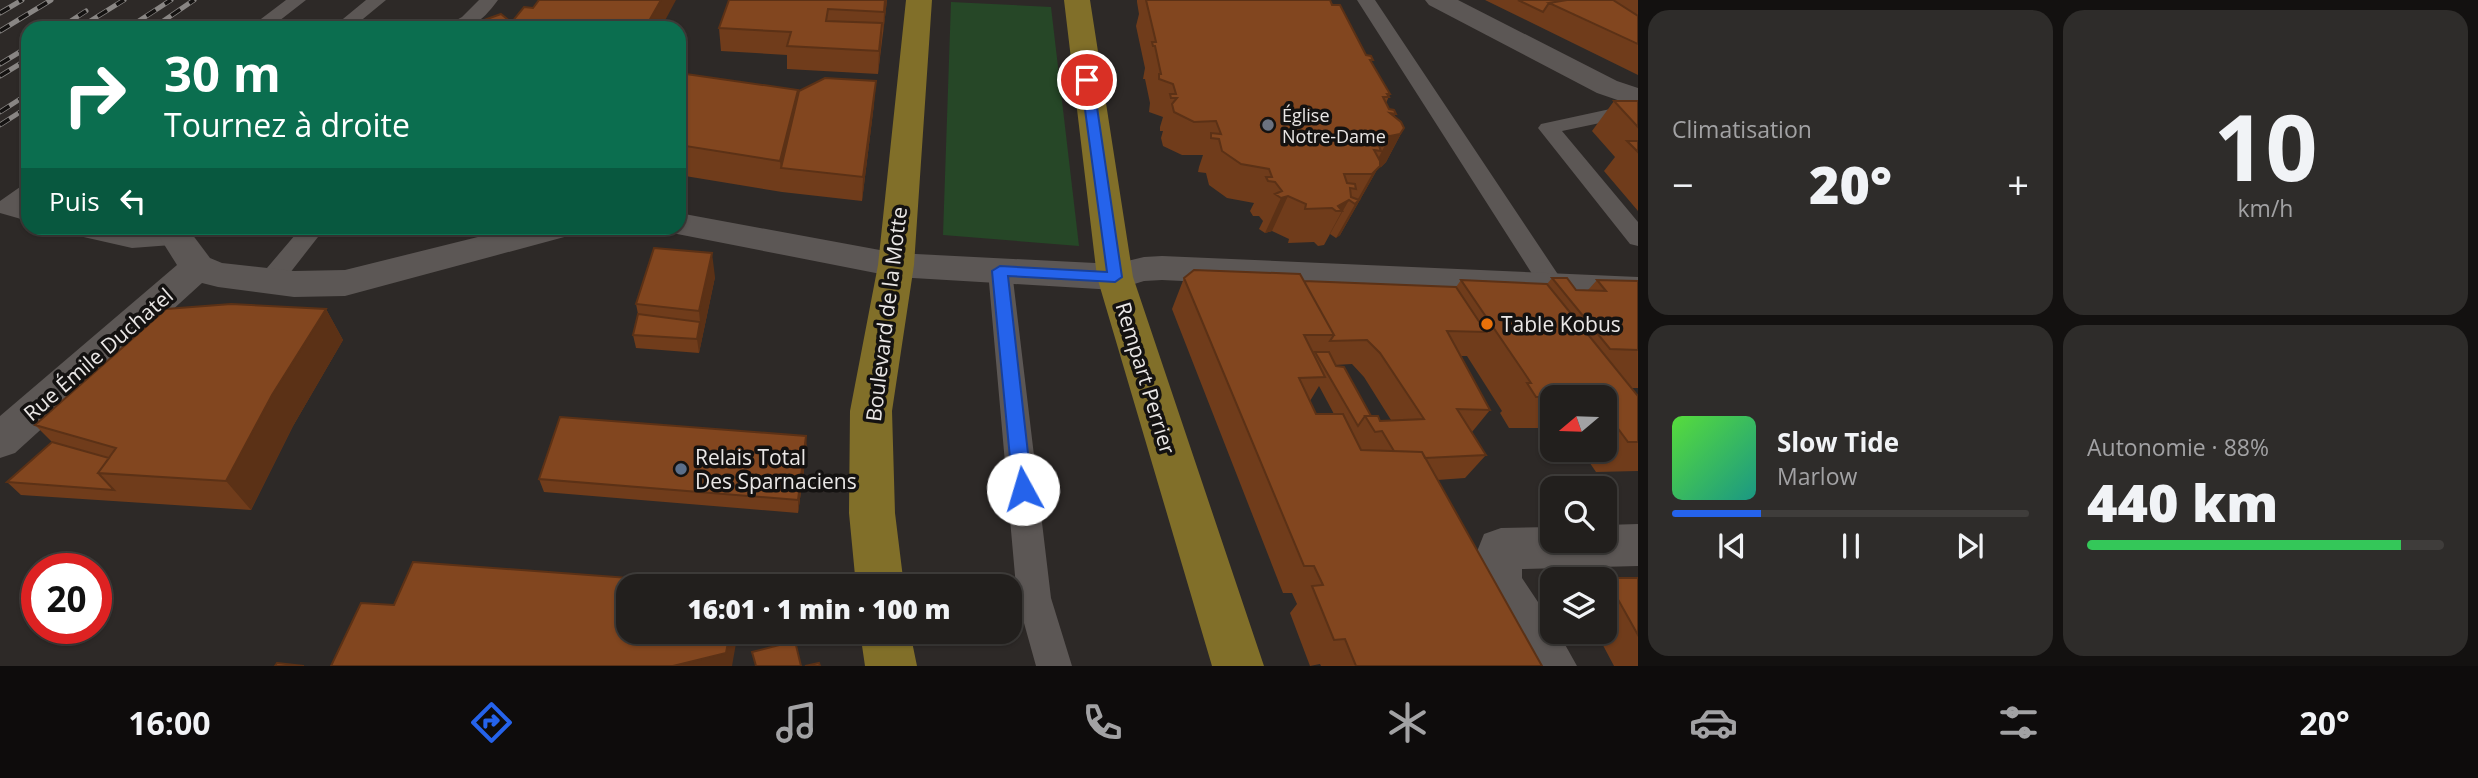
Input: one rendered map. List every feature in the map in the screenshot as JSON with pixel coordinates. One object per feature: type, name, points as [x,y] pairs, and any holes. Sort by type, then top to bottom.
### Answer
[{"type":"main road","name":"Boulevard de la Motte","points":[[879,574],[872,513],[871,411],[896,265],[919,0]]},
{"type":"main road","name":"Rempart Perrier","points":[[1077,0],[1115,277],[1238,666]]},
{"type":"main road","points":[[887,644],[891,666]]},
{"type":"street","points":[[1438,0],[1607,87],[1638,98]]},
{"type":"street","points":[[686,225],[896,265],[1115,277],[1144,269],[1163,268],[1638,290]]},
{"type":"street","points":[[183,240],[218,275],[270,281],[345,283],[529,235]]},
{"type":"street","name":"Rue Émile Duchatel","points":[[0,441],[183,240]]},
{"type":"street","points":[[1550,666],[1497,582],[1501,549],[1638,545]]},
{"type":"lane","points":[[268,21],[297,0]]},
{"type":"lane","points":[[350,21],[377,0]]},
{"type":"lane","points":[[468,21],[489,0]]},
{"type":"lane","points":[[1366,0],[1554,288]]},
{"type":"lane","points":[[1638,109],[1548,128],[1638,238]]},
{"type":"lane","points":[[21,197],[7,207],[21,212]]},
{"type":"lane","points":[[108,235],[132,240],[183,240]]},
{"type":"lane","points":[[270,281],[307,235]]},
{"type":"lane","points":[[1000,271],[1034,598],[1054,666]]},
{"type":"green space","points":[[951,2],[1051,7],[1079,246],[943,235]]},
{"type":"building","points":[[539,0],[661,0],[649,21],[513,21],[524,7],[533,8]]},
{"type":"building","points":[[729,0],[885,0],[884,12],[828,9],[826,21],[882,23],[879,51],[787,46],[791,32],[719,28]]},
{"type":"building","name":"Église Notre-Dame","points":[[1146,0],[1330,0],[1332,5],[1340,5],[1390,94],[1387,94],[1389,97],[1383,97],[1389,109],[1396,114],[1390,113],[1404,128],[1400,134],[1390,136],[1363,131],[1369,145],[1379,146],[1381,151],[1374,150],[1380,166],[1372,174],[1344,174],[1347,183],[1355,184],[1356,189],[1350,188],[1351,197],[1359,200],[1355,204],[1349,200],[1338,206],[1342,211],[1336,211],[1332,208],[1305,209],[1306,204],[1288,196],[1281,198],[1275,194],[1282,191],[1275,182],[1268,181],[1266,177],[1272,177],[1269,169],[1241,164],[1222,151],[1219,139],[1211,138],[1211,133],[1221,134],[1216,121],[1194,122],[1174,112],[1172,104],[1177,98],[1171,98],[1170,94],[1176,94],[1173,84],[1159,79],[1161,74],[1152,42],[1156,42]]},
{"type":"building","points":[[1518,0],[1561,1],[1549,3],[1543,12]]},
{"type":"building","points":[[1567,0],[1613,0],[1638,16],[1638,44],[1549,3]]},
{"type":"building","points":[[501,14],[510,21],[482,21]]},
{"type":"building","points":[[686,74],[798,90],[780,161],[686,146]]},
{"type":"building","points":[[825,78],[876,81],[863,177],[781,168],[799,91]]},
{"type":"building","points":[[1614,101],[1638,101],[1638,127]]},
{"type":"building","points":[[1627,141],[1638,141],[1638,152]]},
{"type":"building","points":[[654,248],[712,253],[699,311],[636,304]]},
{"type":"building","points":[[1194,270],[1300,274],[1334,335],[1304,335],[1325,377],[1299,378],[1316,414],[1343,414],[1361,450],[1422,452],[1542,666],[1356,666],[1345,639],[1334,640],[1312,586],[1323,585],[1314,566],[1304,566],[1184,278]]},
{"type":"building","points":[[1552,278],[1567,278],[1576,290],[1606,291],[1597,280],[1638,281],[1638,350],[1610,349]]},
{"type":"building","points":[[1461,280],[1547,284],[1638,396],[1638,442],[1628,442],[1617,427],[1617,385],[1540,385],[1540,397],[1536,397],[1527,383],[1531,383]]},
{"type":"building","points":[[1304,281],[1456,287],[1486,332],[1447,331],[1490,410],[1457,409],[1486,455],[1425,458],[1422,452],[1394,451],[1382,431],[1375,432],[1365,416],[1378,416],[1380,421],[1424,419],[1380,353],[1367,340],[1330,341],[1334,335]]},
{"type":"building","points":[[231,304],[326,309],[272,395],[226,481],[98,473],[116,448],[35,425],[166,309]]},
{"type":"building","points":[[638,314],[700,322],[697,339],[633,335]]},
{"type":"building","points":[[1315,352],[1329,352],[1336,366],[1344,367],[1371,416],[1365,416],[1358,426]]},
{"type":"building","points":[[560,417],[806,436],[798,500],[539,479]]},
{"type":"building","points":[[52,442],[109,458],[98,473],[114,490],[7,482]]},
{"type":"building","points":[[413,562],[616,577],[616,644],[728,644],[726,653],[673,666],[331,666],[361,603],[394,605]]},
{"type":"building","points":[[1617,578],[1638,578],[1638,635],[1617,598]]},
{"type":"building","points":[[783,644],[796,644],[801,666],[756,666],[752,652]]},
{"type":"building","points":[[277,663],[304,666],[275,666]]},
{"type":"railway","points":[[0,13],[22,0]]},
{"type":"railway","points":[[0,31],[51,0]]},
{"type":"railway","points":[[90,21],[124,0]]},
{"type":"railway","points":[[139,21],[171,0]]},
{"type":"railway","points":[[163,21],[194,0]]},
{"type":"railway","points":[[71,21],[86,11]]},
{"type":"railway","points":[[0,64],[21,51]]},
{"type":"railway","points":[[0,76],[21,63]]},
{"type":"railway","points":[[0,112],[21,98]]},
{"type":"railway","points":[[0,125],[21,112]]},
{"type":"place","name":"Église Notre-Dame","points":[[1268,125]]},
{"type":"place","name":"Table Kobus","points":[[1487,324]]},
{"type":"place","name":"Relais Total Des Sparnaciens","points":[[681,469]]},
{"type":"route","points":[[1023,489],[1000,271],[1115,277],[1087,80]]}]
